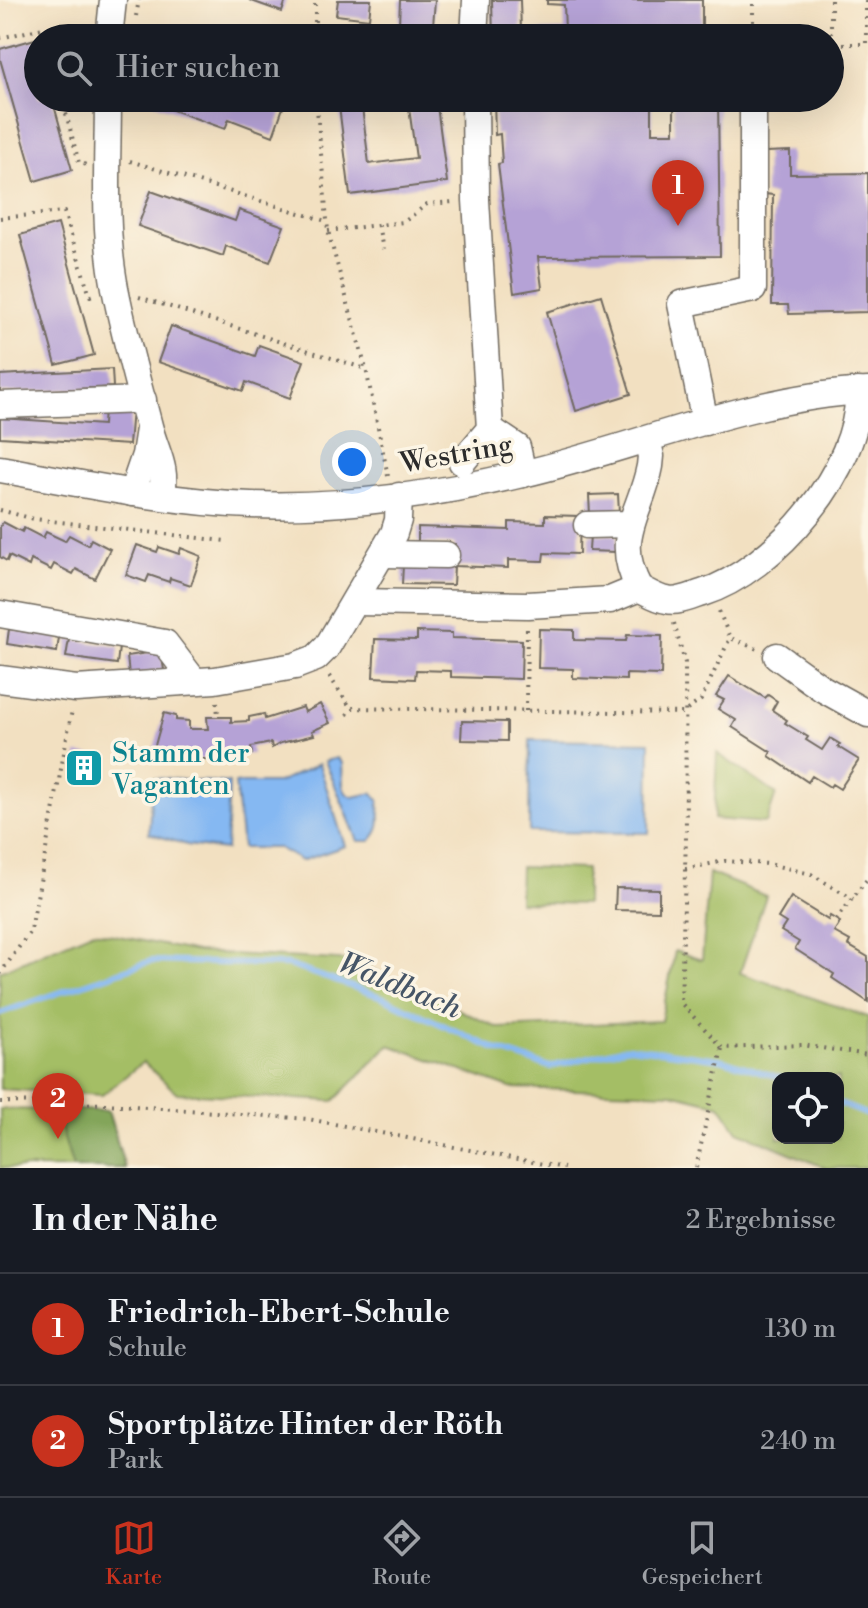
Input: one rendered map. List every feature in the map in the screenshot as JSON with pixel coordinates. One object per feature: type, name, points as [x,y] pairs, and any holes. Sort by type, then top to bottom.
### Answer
[{"type":"street","points":[[110,24],[113,0]]},
{"type":"street","points":[[475,24],[476,0]]},
{"type":"street","points":[[110,112],[119,167],[109,252],[130,290],[143,400],[149,429],[163,464],[165,479],[162,496]]},
{"type":"street","points":[[462,462],[490,429],[476,200],[475,112]]},
{"type":"street","points":[[705,422],[681,304],[753,289],[753,112]]},
{"type":"street","points":[[647,440],[651,456],[648,478],[631,524],[628,565],[639,588],[668,601],[711,590],[742,574],[779,544],[820,500],[856,426],[863,391]]},
{"type":"street","name":"Westring","points":[[0,469],[132,493],[253,505],[301,505],[466,486],[523,474],[705,422],[808,398],[863,391]]},
{"type":"street","points":[[0,405],[143,400]]},
{"type":"street","points":[[132,493],[145,455],[149,429]]},
{"type":"street","points":[[490,429],[517,447],[523,474]]},
{"type":"street","points":[[0,679],[76,689],[194,681],[295,666],[316,658],[327,647],[356,602],[383,554],[398,520],[396,496]]},
{"type":"street","points":[[587,525],[631,524]]},
{"type":"street","points":[[383,554],[446,555]]},
{"type":"street","points":[[356,602],[528,605],[610,600],[639,588]]},
{"type":"street","points":[[0,614],[165,643],[194,681]]},
{"type":"street","points":[[777,656],[823,689],[868,714]]},
{"type":"path","points":[[315,0],[315,24]]},
{"type":"path","points":[[753,0],[753,24]]},
{"type":"path","points":[[831,0],[831,24]]},
{"type":"path","points":[[844,44],[866,44],[866,0]]},
{"type":"path","points":[[0,38],[24,32]]},
{"type":"path","points":[[66,112],[79,163],[119,167],[326,221]]},
{"type":"path","points":[[317,112],[328,231],[366,369],[396,496]]},
{"type":"path","points":[[328,231],[404,222],[427,204],[476,200]]},
{"type":"path","points":[[0,218],[64,212],[90,296],[130,290],[366,369]]},
{"type":"path","points":[[378,225],[383,249]]},
{"type":"path","points":[[130,290],[140,311]]},
{"type":"path","points":[[0,510],[34,519],[225,541]]},
{"type":"path","points":[[351,708],[683,713],[701,700],[730,638],[711,590]]},
{"type":"path","points":[[668,601],[685,663],[685,869],[681,1003],[722,1048],[802,1045],[868,1055]]},
{"type":"path","points":[[526,711],[528,605]]},
{"type":"path","points":[[730,638],[777,656]]},
{"type":"path","points":[[316,658],[351,708]]},
{"type":"path","points":[[0,974],[31,930],[76,689]]},
{"type":"path","points":[[347,715],[351,708]]},
{"type":"path","points":[[685,869],[725,861],[769,864],[811,874],[853,899]]},
{"type":"path","points":[[836,920],[868,878]]},
{"type":"path","points":[[696,1168],[722,1048]]},
{"type":"path","points":[[0,1102],[107,1104],[308,1119],[564,1168]]},
{"type":"green space","points":[[717,753],[776,794],[766,823],[714,819]]},
{"type":"green space","points":[[520,867],[586,869],[586,904],[519,902]]},
{"type":"green space","points":[[709,873],[766,896],[740,973],[868,1017],[868,1168],[826,1168],[738,1131],[720,1105],[672,1093],[510,1088],[389,1045],[334,1101],[177,1093],[143,1062],[102,1095],[0,1089],[0,971],[94,931],[197,952],[354,961],[498,1028],[661,1021],[675,951],[702,960]]},
{"type":"green space","points":[[0,1109],[108,1111],[125,1168],[0,1168]]},
{"type":"green space","points":[[61,1109],[108,1111],[125,1168],[73,1168],[62,1132]]},
{"type":"water","points":[[530,740],[650,742],[649,833],[529,832]]},
{"type":"water","points":[[337,758],[342,763],[346,793],[353,797],[373,793],[379,800],[379,827],[370,841],[358,841],[325,761]]},
{"type":"water","points":[[319,764],[345,846],[301,861],[278,848],[242,848],[235,783],[278,783]]},
{"type":"water","points":[[152,778],[229,783],[226,850],[187,845],[149,833]]},
{"type":"building","points":[[249,0],[286,0],[282,12]]},
{"type":"building","points":[[338,0],[371,0],[369,19],[336,15]]},
{"type":"building","points":[[400,0],[435,0],[433,24],[399,24]]},
{"type":"building","points":[[492,0],[520,0],[521,24],[493,24]]},
{"type":"building","points":[[547,0],[702,0],[702,24],[565,24],[564,5],[547,4]]},
{"type":"building","points":[[24,42],[24,112],[56,112],[72,170],[35,181],[0,59],[0,49]]},
{"type":"building","points":[[178,112],[281,112],[273,136],[229,119],[225,129]]},
{"type":"building","points":[[340,112],[363,112],[369,164],[416,158],[410,112],[438,112],[447,182],[350,195]]},
{"type":"building","points":[[494,112],[652,112],[652,133],[674,133],[674,112],[718,112],[720,256],[538,257],[542,288],[514,293],[498,164],[502,163],[500,134],[495,135]]},
{"type":"building","points":[[790,151],[790,174],[868,173],[868,312],[789,314],[788,305],[772,305],[773,195],[765,194],[766,152]]},
{"type":"building","points":[[151,191],[235,221],[239,210],[284,226],[270,262],[226,246],[223,256],[138,226]]},
{"type":"building","points":[[58,224],[94,355],[56,365],[20,235]]},
{"type":"building","points":[[601,295],[631,394],[576,411],[547,312]]},
{"type":"building","points":[[171,326],[255,356],[259,345],[304,361],[290,398],[246,382],[243,391],[158,362]]},
{"type":"building","points":[[112,369],[113,387],[0,393],[0,375]]},
{"type":"building","points":[[104,407],[132,409],[129,445],[0,437],[0,418],[103,425]]},
{"type":"building","points":[[618,494],[619,513],[590,515],[589,495]]},
{"type":"building","points":[[545,515],[580,516],[579,554],[544,553],[543,561],[508,560],[508,568],[454,566],[455,544],[418,543],[418,527],[509,530],[509,522],[545,523]]},
{"type":"building","points":[[3,522],[43,538],[46,532],[65,541],[69,535],[88,545],[91,539],[110,549],[95,579],[76,569],[73,574],[54,564],[51,570],[31,560],[29,566],[9,556],[7,561],[0,557],[0,527]]},
{"type":"building","points":[[590,534],[617,535],[616,552],[589,551]]},
{"type":"building","points":[[137,545],[157,552],[159,547],[179,554],[181,548],[201,556],[191,585],[149,575],[146,582],[126,575]]},
{"type":"building","points":[[403,565],[454,566],[453,585],[402,584]]},
{"type":"building","points":[[9,629],[59,637],[57,652],[7,644]]},
{"type":"building","points":[[539,629],[574,630],[574,640],[626,641],[627,635],[662,636],[661,675],[626,674],[626,680],[573,678],[573,669],[538,668]]},
{"type":"building","points":[[417,632],[452,633],[452,638],[522,640],[521,679],[451,677],[451,671],[416,670],[415,679],[373,677],[375,639],[417,640]]},
{"type":"building","points":[[69,639],[119,647],[117,664],[66,657]]},
{"type":"building","points":[[161,651],[164,670],[129,675],[127,656]]},
{"type":"building","points":[[729,676],[765,698],[768,695],[777,701],[772,710],[787,720],[785,723],[808,737],[806,740],[822,750],[830,738],[859,760],[840,789],[812,776],[808,782],[769,756],[771,752],[732,727],[736,720],[718,709],[724,700],[716,696]]},
{"type":"building","points":[[320,704],[330,723],[312,731],[314,735],[272,748],[271,743],[251,747],[252,754],[230,754],[230,763],[188,759],[188,754],[154,749],[164,713],[176,716],[176,720],[189,721],[189,729],[208,729],[207,717],[231,717],[231,722],[249,721],[249,717],[264,714],[265,719],[303,707],[305,712]]},
{"type":"building","points":[[462,721],[507,722],[507,741],[461,740]]},
{"type":"building","name":"Stamm der Vaganten","points":[[77,754],[91,755],[91,781],[77,780]]},
{"type":"building","points":[[616,888],[659,889],[659,911],[615,910]]},
{"type":"building","points":[[791,897],[828,920],[830,916],[840,922],[834,932],[868,957],[868,1002],[832,978],[834,974],[795,949],[799,942],[781,931],[786,923],[778,918]]},
{"type":"waterway","name":"Waldbach","points":[[0,1013],[151,961],[288,965],[382,997],[497,1050],[550,1067],[629,1047],[720,1059],[772,1075]]},
{"type":"waterway","name":"Waldbach","points":[[844,1105],[868,1115]]},
{"type":"place","name":"Friedrich-Ebert-Schule","points":[[678,226]]},
{"type":"place","name":"Stamm der Vaganten","points":[[84,768]]},
{"type":"place","name":"Sportplätze Hinter der Röth","points":[[58,1139]]}]
